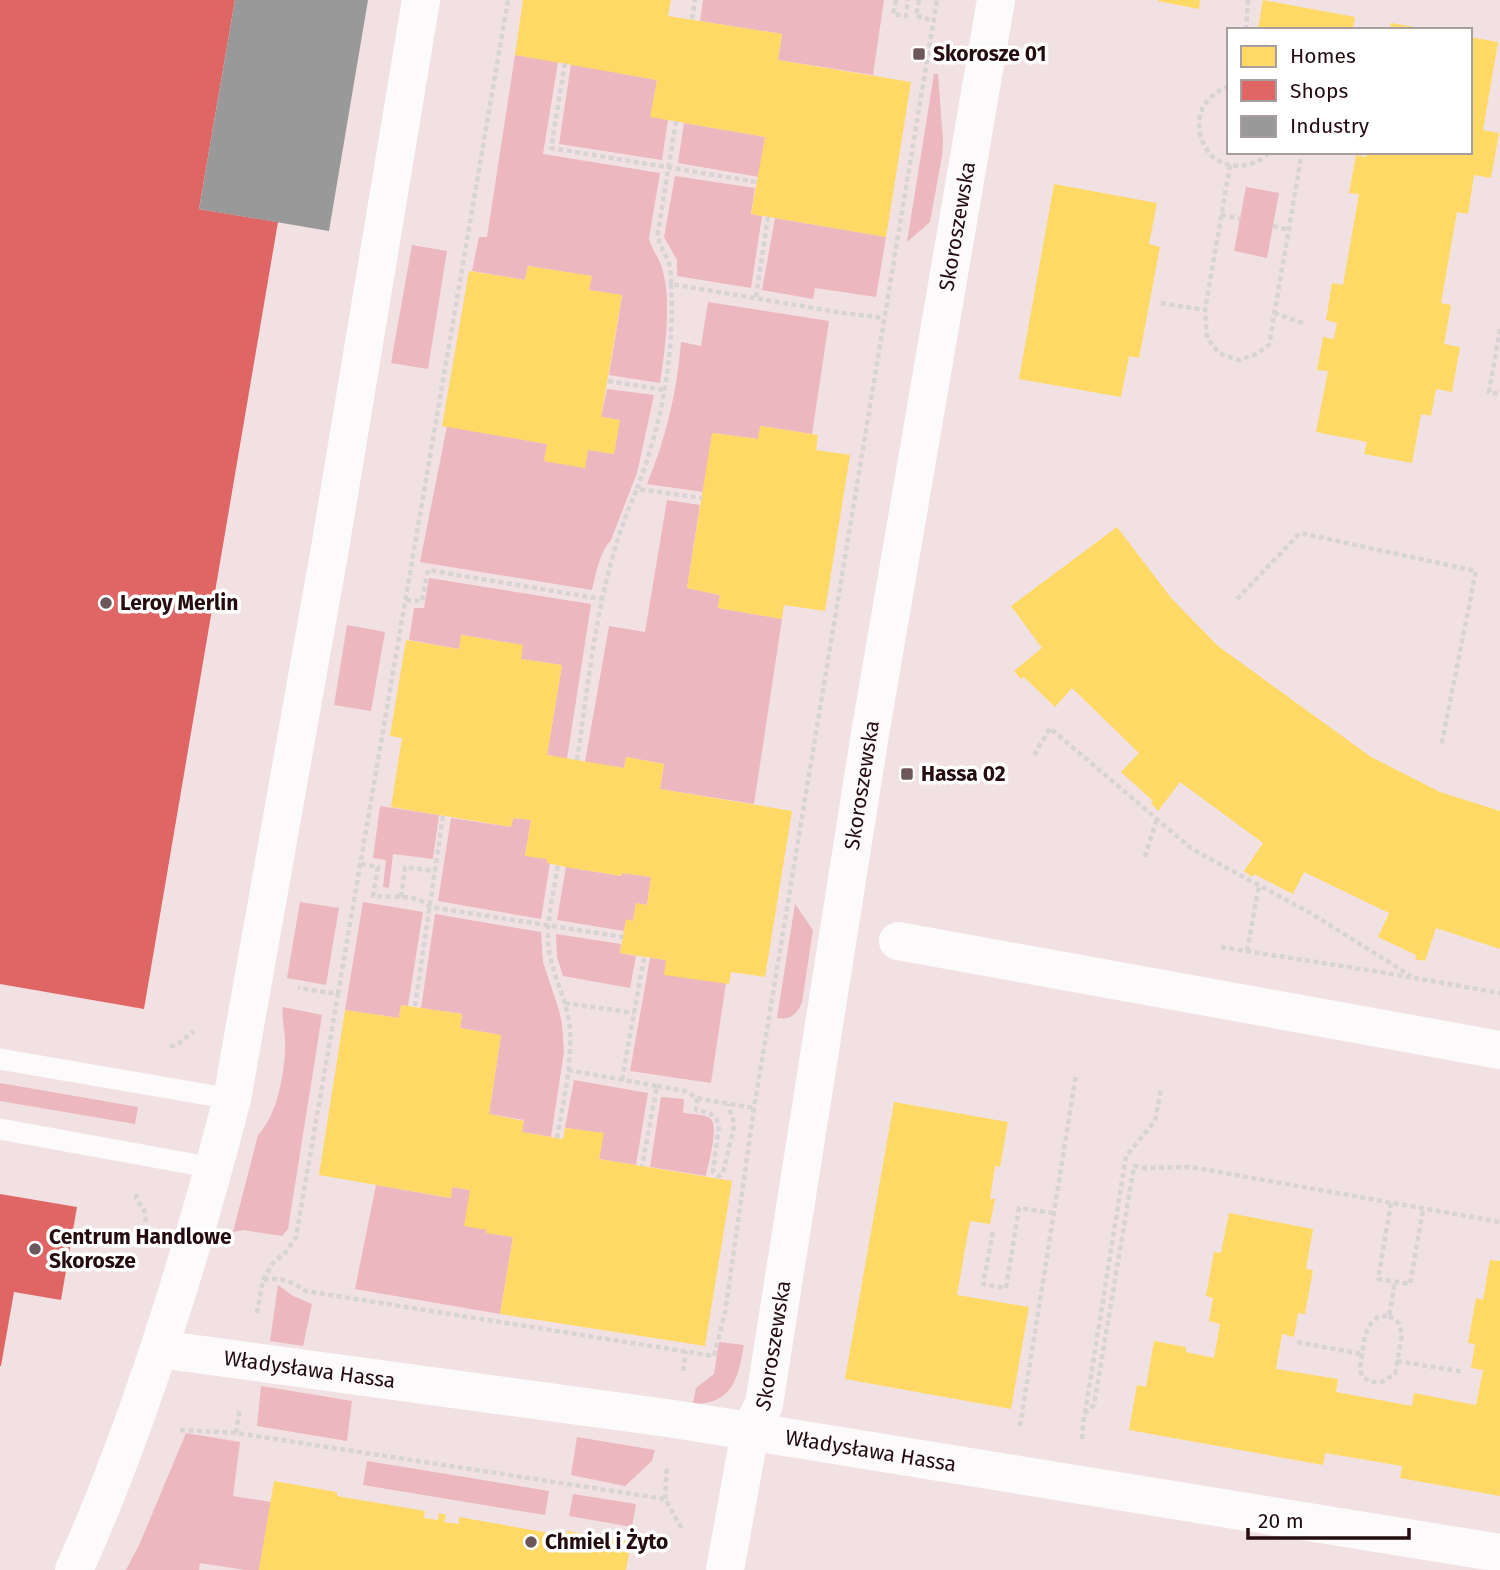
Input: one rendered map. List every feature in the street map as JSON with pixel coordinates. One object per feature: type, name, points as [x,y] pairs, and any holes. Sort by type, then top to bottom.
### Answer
[{"type":"street","points":[[74,1570],[99,1513],[159,1349],[232,1099],[330,548],[421,0]]},
{"type":"street","name":"Skoroszewska","points":[[725,1570],[750,1432],[764,1404],[870,734],[996,0]]},
{"type":"street","points":[[898,941],[1500,1050]]},
{"type":"street","name":"Władysława Hassa","points":[[159,1349],[674,1419],[1500,1553]]},
{"type":"lane","points":[[0,1059],[232,1099]]},
{"type":"lane","points":[[0,1129],[214,1168]]},
{"type":"path","points":[[256,1320],[262,1280],[296,1237],[508,0]]},
{"type":"path","points":[[692,19],[695,0]]},
{"type":"path","points":[[895,0],[893,14],[906,16],[908,0]]},
{"type":"path","points":[[919,0],[916,16],[934,21]]},
{"type":"path","points":[[262,1280],[285,1279],[305,1291],[714,1356],[725,1313],[754,1108],[937,0]]},
{"type":"path","points":[[1246,28],[1248,0]]},
{"type":"path","points":[[565,63],[551,148],[757,182]]},
{"type":"path","points":[[1227,87],[1215,92],[1204,104],[1198,123],[1202,142],[1213,157],[1230,165],[1250,165],[1268,154]]},
{"type":"path","points":[[576,760],[601,599],[612,554],[652,445],[670,359],[671,273],[658,239],[676,121]]},
{"type":"path","points":[[1230,165],[1205,310],[1207,338],[1219,354],[1238,360],[1257,354],[1269,345],[1302,154]]},
{"type":"path","points":[[1221,215],[1240,219]]},
{"type":"path","points":[[756,298],[768,217]]},
{"type":"path","points":[[1273,226],[1289,230]]},
{"type":"path","points":[[671,284],[884,318]]},
{"type":"path","points":[[1161,303],[1205,310]]},
{"type":"path","points":[[1274,313],[1306,324]]},
{"type":"path","points":[[1500,329],[1489,392],[1500,394]]},
{"type":"path","points":[[608,381],[665,390]]},
{"type":"path","points":[[637,489],[702,498]]},
{"type":"path","points":[[1237,599],[1300,533],[1476,571],[1441,747]]},
{"type":"path","points":[[406,600],[422,601],[428,570],[601,599]]},
{"type":"path","points":[[1034,755],[1050,728],[1192,849],[1312,914],[1415,978]]},
{"type":"path","points":[[415,1006],[443,816]]},
{"type":"path","points":[[1144,857],[1157,818]]},
{"type":"path","points":[[361,864],[378,867],[373,896],[401,897],[424,901],[430,907],[623,937]]},
{"type":"path","points":[[557,1138],[570,1051],[565,1003],[554,976],[549,949],[548,926],[558,865]]},
{"type":"path","points":[[401,897],[405,867],[435,871]]},
{"type":"path","points":[[1247,951],[1259,884]]},
{"type":"path","points":[[622,1080],[644,958]]},
{"type":"path","points":[[254,981],[338,994]]},
{"type":"path","points":[[565,1003],[634,1013]]},
{"type":"path","points":[[568,1070],[685,1091],[697,1098],[754,1108]]},
{"type":"path","points":[[1022,1410],[1076,1074]]},
{"type":"path","points":[[642,1166],[657,1086]]},
{"type":"path","points":[[1083,1422],[1126,1156],[1155,1121],[1161,1088]]},
{"type":"path","points":[[697,1098],[696,1110],[712,1114],[719,1125],[713,1172],[718,1175],[723,1172],[734,1126],[729,1104]]},
{"type":"path","points":[[1084,1414],[1094,1405],[1134,1166],[1191,1167],[1500,1223]]},
{"type":"path","points":[[1391,1203],[1377,1279],[1410,1284],[1423,1209]]},
{"type":"path","points":[[993,1232],[983,1284],[1006,1288],[1019,1208],[1053,1213]]},
{"type":"path","points":[[1389,1316],[1395,1282]]},
{"type":"path","points":[[1389,1316],[1399,1323],[1402,1335],[1395,1374],[1382,1382],[1370,1382],[1362,1376],[1360,1369],[1365,1335],[1371,1322],[1379,1317],[1389,1316]]},
{"type":"path","points":[[1297,1342],[1362,1354]]},
{"type":"path","points":[[1397,1361],[1464,1372]]},
{"type":"path","points":[[178,1429],[236,1433],[665,1499]]},
{"type":"path","points":[[668,1457],[665,1499],[681,1527],[679,1538]]},
{"type":"shaded area","points":[[703,0],[884,0],[873,75],[778,60],[782,34],[700,21]]},
{"type":"shaded area","points":[[515,55],[558,62],[543,154],[660,173],[649,238],[662,268],[667,295],[667,325],[660,383],[609,375],[622,296],[589,290],[591,276],[528,266],[525,280],[472,271],[479,237],[487,237]]},
{"type":"shaded area","points":[[571,64],[657,80],[651,116],[668,120],[662,160],[559,144]]},
{"type":"shaded area","points":[[934,74],[938,74],[942,156],[930,222],[907,242]]},
{"type":"shaded area","points":[[684,123],[765,137],[759,177],[678,163]]},
{"type":"shaded area","points":[[675,176],[755,188],[751,214],[762,216],[751,288],[677,276],[677,260],[664,237]]},
{"type":"shaded area","points":[[1246,187],[1279,193],[1267,258],[1234,251]]},
{"type":"shaded area","points":[[775,218],[886,237],[876,297],[815,288],[813,299],[762,290]]},
{"type":"shaded area","points":[[412,245],[447,251],[428,369],[391,363]]},
{"type":"shaded area","points":[[708,302],[829,321],[812,434],[761,426],[758,439],[713,433],[703,492],[647,484],[670,414],[681,342],[701,346]]},
{"type":"shaded area","points":[[607,389],[654,395],[637,473],[611,540],[601,557],[592,590],[420,562],[447,426],[547,444],[545,461],[585,467],[588,450],[614,454],[619,420],[601,417]]},
{"type":"shaded area","points":[[667,500],[700,505],[687,588],[720,595],[718,608],[782,619],[754,804],[660,789],[664,764],[627,757],[624,768],[585,762],[609,626],[645,632]]},
{"type":"shaded area","points":[[429,578],[591,604],[567,759],[547,755],[562,665],[521,659],[522,645],[462,635],[459,649],[409,640],[414,608],[424,608]]},
{"type":"shaded area","points":[[347,625],[385,632],[371,711],[334,705]]},
{"type":"shaded area","points":[[380,806],[439,815],[433,859],[393,854],[389,888],[383,887],[386,860],[373,858]]},
{"type":"shaded area","points":[[451,818],[511,827],[513,818],[531,820],[525,855],[547,859],[550,863],[541,919],[438,901]]},
{"type":"shaded area","points":[[566,867],[621,876],[622,873],[651,877],[647,905],[636,904],[633,921],[626,920],[624,931],[557,920]]},
{"type":"shaded area","points":[[300,902],[339,908],[326,985],[287,978]]},
{"type":"shaded area","points":[[363,902],[423,912],[408,1006],[401,1005],[399,1018],[345,1010]]},
{"type":"shaded area","points":[[795,904],[813,930],[802,1002],[792,1016],[777,1018]]},
{"type":"shaded area","points":[[435,914],[541,932],[543,962],[559,1010],[564,1052],[551,1137],[522,1132],[524,1120],[489,1114],[501,1035],[460,1028],[462,1014],[421,1008]]},
{"type":"shaded area","points":[[556,934],[621,944],[620,953],[636,956],[630,988],[563,976],[557,957]]},
{"type":"shaded area","points":[[650,958],[666,960],[726,983],[711,1083],[630,1071]]},
{"type":"shaded area","points":[[283,1007],[322,1015],[288,1229],[282,1236],[243,1230],[233,1232],[258,1135],[271,1116],[279,1091],[285,1051]]},
{"type":"shaded area","points":[[574,1080],[648,1093],[636,1165],[599,1159],[603,1133],[565,1128]]},
{"type":"shaded area","points":[[0,1083],[138,1107],[135,1124],[0,1101]]},
{"type":"shaded area","points":[[661,1097],[684,1099],[683,1113],[711,1119],[714,1130],[706,1176],[650,1167]]},
{"type":"shaded area","points":[[376,1185],[450,1198],[452,1187],[470,1190],[486,1232],[513,1237],[500,1314],[355,1289]]},
{"type":"shaded area","points":[[278,1285],[293,1296],[312,1304],[303,1346],[270,1341]]},
{"type":"shaded area","points":[[719,1342],[744,1345],[736,1378],[725,1394],[717,1399],[693,1404],[696,1388],[714,1374]]},
{"type":"shaded area","points":[[261,1386],[352,1401],[347,1441],[257,1426]]},
{"type":"shaded area","points":[[186,1433],[240,1442],[233,1496],[271,1502],[259,1570],[200,1563],[199,1570],[126,1570]]},
{"type":"shaded area","points":[[577,1437],[655,1450],[652,1461],[625,1486],[571,1475]]},
{"type":"shaded area","points":[[367,1461],[549,1491],[545,1515],[363,1485]]},
{"type":"shaded area","points":[[573,1494],[636,1504],[632,1527],[569,1516]]},
{"type":"building: Homes","points":[[523,0],[671,0],[668,16],[782,34],[778,60],[911,82],[886,237],[751,214],[765,137],[650,117],[657,80],[515,55]]},
{"type":"building: Homes","points":[[1158,0],[1200,0],[1199,9]]},
{"type":"building: Homes","points":[[1263,0],[1355,17],[1353,28],[1258,28]]},
{"type":"building: Homes","points":[[1391,23],[1421,28],[1390,28]]},
{"type":"building: Homes","points":[[1472,37],[1498,42],[1483,130],[1499,133],[1491,178],[1474,175],[1468,214],[1457,212],[1441,303],[1451,305],[1444,344],[1460,347],[1452,392],[1436,389],[1431,416],[1421,414],[1412,463],[1364,454],[1367,442],[1316,432],[1328,371],[1317,370],[1323,337],[1334,339],[1337,323],[1326,320],[1332,283],[1343,285],[1359,194],[1349,193],[1356,155],[1366,157],[1367,154],[1472,154]]},
{"type":"building: Homes","points":[[1054,184],[1157,203],[1149,244],[1160,247],[1139,358],[1129,356],[1121,397],[1019,379]]},
{"type":"building: Homes","points":[[528,266],[592,276],[589,290],[622,295],[601,417],[620,420],[614,454],[588,450],[585,468],[544,461],[547,444],[442,426],[469,271],[525,280]]},
{"type":"building: Homes","points":[[760,426],[818,435],[816,450],[850,455],[825,611],[784,605],[782,619],[718,608],[720,595],[687,588],[712,433],[758,439]]},
{"type":"building: Homes","points":[[1117,527],[1172,599],[1218,646],[1371,757],[1440,792],[1500,811],[1500,949],[1436,928],[1425,961],[1415,959],[1416,955],[1378,937],[1389,913],[1304,872],[1293,894],[1254,874],[1252,877],[1244,871],[1263,843],[1180,782],[1158,811],[1151,803],[1153,801],[1121,772],[1139,753],[1072,688],[1055,707],[1024,677],[1021,679],[1014,671],[1042,648],[1011,606]]},
{"type":"building: Homes","points":[[461,635],[523,645],[521,659],[562,665],[547,755],[624,768],[626,757],[664,764],[660,789],[792,811],[765,977],[731,972],[729,984],[664,975],[666,960],[620,953],[626,919],[633,921],[636,903],[647,905],[651,877],[622,873],[622,876],[566,867],[547,863],[547,859],[525,856],[531,820],[513,818],[511,827],[391,807],[402,738],[390,736],[406,640],[459,649]]},
{"type":"building: Homes","points":[[401,1005],[462,1014],[460,1028],[501,1035],[489,1114],[524,1121],[522,1132],[563,1139],[565,1128],[604,1133],[599,1159],[732,1181],[705,1346],[500,1314],[513,1237],[464,1226],[470,1190],[452,1187],[451,1198],[319,1175],[345,1010],[399,1018]]},
{"type":"building: Homes","points":[[894,1102],[1008,1122],[1000,1167],[995,1166],[990,1199],[995,1199],[990,1224],[970,1221],[957,1295],[1029,1307],[1011,1409],[845,1379]]},
{"type":"building: Homes","points":[[1229,1213],[1313,1229],[1306,1269],[1313,1270],[1305,1314],[1298,1313],[1294,1337],[1282,1334],[1276,1369],[1338,1379],[1336,1392],[1412,1406],[1414,1393],[1476,1405],[1483,1370],[1471,1368],[1475,1344],[1468,1343],[1476,1298],[1483,1300],[1490,1260],[1500,1261],[1500,1496],[1400,1478],[1402,1466],[1325,1453],[1323,1465],[1129,1430],[1137,1385],[1146,1387],[1154,1341],[1186,1347],[1186,1352],[1214,1358],[1220,1324],[1209,1321],[1213,1298],[1206,1296],[1214,1252],[1221,1253]]},
{"type":"building: Homes","points":[[274,1481],[337,1492],[337,1496],[425,1511],[424,1518],[438,1520],[439,1513],[446,1515],[444,1522],[459,1524],[459,1517],[566,1536],[567,1531],[631,1542],[626,1570],[259,1570]]},
{"type":"building: Shops","name":"Leroy Merlin","points":[[0,0],[235,0],[199,209],[278,222],[144,1009],[0,984]]},
{"type":"building: Shops","name":"Centrum Handlowe Skorosze","points":[[0,1194],[77,1207],[61,1300],[14,1292],[1,1366],[0,1366]]},
{"type":"building: Industry","points":[[235,0],[368,0],[329,231],[199,209]]},
{"type":"place","name":"Skorosze 01","points":[[919,54]]},
{"type":"place","name":"Leroy Merlin","points":[[106,603]]},
{"type":"place","name":"Hassa 02","points":[[907,774]]},
{"type":"place","name":"Centrum Handlowe Skorosze","points":[[35,1249]]},
{"type":"place","name":"Chmiel i Żyto","points":[[531,1542]]}]
